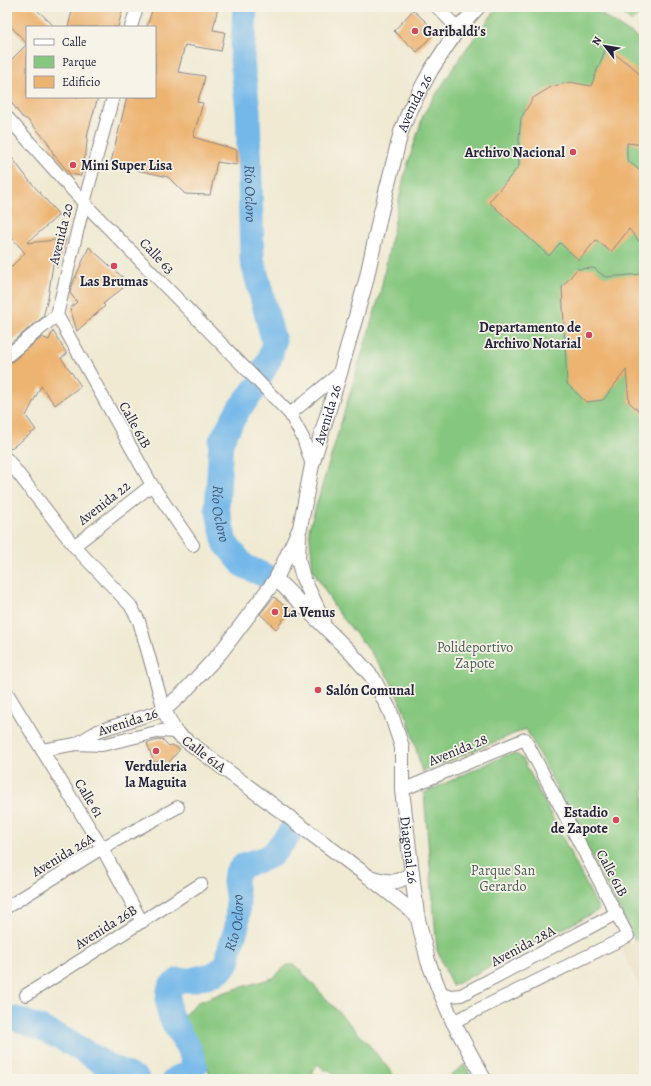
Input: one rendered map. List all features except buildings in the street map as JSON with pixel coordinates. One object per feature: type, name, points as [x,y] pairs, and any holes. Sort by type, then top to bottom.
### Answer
[{"type":"street","points":[[131,26],[137,7]]},
{"type":"street","points":[[437,7],[458,29]]},
{"type":"street","name":"Avenida 26","points":[[76,744],[98,731],[164,710],[183,693],[220,652],[276,579],[300,528],[312,465],[366,281],[380,216],[401,132],[410,109],[431,70],[458,29],[478,7]]},
{"type":"street","name":"Avenida 20","points":[[57,315],[84,203],[113,98]]},
{"type":"street","name":"Calle 63","points":[[7,117],[84,203],[290,414],[302,438],[312,465]]},
{"type":"street","points":[[7,356],[57,315]]},
{"type":"street","name":"Calle 61B","points":[[57,315],[152,485],[192,545]]},
{"type":"street","points":[[290,414],[340,373]]},
{"type":"street","name":"Calle 61A","points":[[7,459],[74,546],[130,605],[139,621],[164,710],[176,732],[369,877],[417,916]]},
{"type":"street","name":"Avenida 22","points":[[74,546],[152,485]]},
{"type":"street","name":"Diagonal 26","points":[[300,528],[298,559],[303,578],[312,600],[328,630]]},
{"type":"street","name":"Diagonal 26","points":[[276,579],[351,653],[373,678],[390,711],[402,747],[402,790],[417,916],[428,961],[453,1022],[484,1079]]},
{"type":"street","name":"Calle 61","points":[[7,693],[102,848],[142,922]]},
{"type":"street","name":"Avenida 26","points":[[42,750],[76,744],[102,746],[160,731],[176,732]]},
{"type":"street","name":"Calle 61B","points":[[453,1022],[628,936],[525,739]]},
{"type":"street","name":"Avenida 28","points":[[402,790],[525,739]]},
{"type":"street","name":"Avenida 26A","points":[[7,907],[102,848],[178,807]]},
{"type":"street","points":[[369,877],[388,882],[398,882],[412,873]]},
{"type":"street","name":"Avenida 26B","points":[[26,995],[201,884]]},
{"type":"street","name":"Avenida 28A","points":[[440,992],[450,996],[461,995],[617,914]]},
{"type":"shaded area","points":[[644,935],[644,996],[620,947]]},
{"type":"green space","name":"Polideportivo Zapote","points":[[498,7],[590,7],[644,42],[644,935],[635,940],[526,729],[422,772],[408,719],[390,680],[369,650],[337,611],[313,570],[309,529],[380,294],[404,176],[424,113],[461,56]]},
{"type":"green space","points":[[616,7],[644,7],[644,10],[631,22]]},
{"type":"green space","name":"Parque San Gerardo","points":[[511,754],[518,755],[523,759],[599,910],[452,986],[437,950],[424,793]]},
{"type":"green space","points":[[287,965],[295,965],[370,1046],[397,1079],[334,1079],[332,1072],[329,1070],[324,1070],[318,1064],[312,1071],[320,1079],[212,1079],[183,1016],[196,1003],[222,993],[273,978]]},
{"type":"green space","points":[[464,1065],[473,1079],[446,1079]]},
{"type":"waterway","name":"Río Ocloro","points":[[245,7],[242,60],[248,110],[252,259],[274,342],[270,358],[261,375]]},
{"type":"waterway","name":"Río Ocloro","points":[[254,390],[238,410],[221,441],[217,508],[225,543],[244,566],[268,577]]},
{"type":"waterway","name":"Río Ocloro","points":[[175,1079],[192,1071],[195,1065],[192,1054],[176,1028],[169,1010],[168,999],[170,987],[179,980],[191,980],[212,975],[222,969],[229,960],[229,951],[237,926],[238,902],[235,881],[236,874],[244,865],[272,855],[290,833]]},
{"type":"waterway","name":"Río Ocloro","points":[[16,1019],[67,1041],[108,1066],[137,1079]]},
{"type":"waterway","name":"Río Ocloro","points":[[190,1079],[192,1071]]},
{"type":"place","name":"Garibaldi's","points":[[415,31]]},
{"type":"place","name":"Archivo Nacional","points":[[573,152]]},
{"type":"place","name":"Mini Super Lisa","points":[[73,165]]},
{"type":"place","name":"Las Brumas","points":[[114,266]]},
{"type":"place","name":"Departamento de Archivo Notarial","points":[[589,335]]},
{"type":"place","name":"La Venus","points":[[275,612]]},
{"type":"place","name":"Salón Comunal","points":[[318,690]]},
{"type":"place","name":"Verduleria la Maguita","points":[[156,751]]},
{"type":"place","name":"Estadio de Zapote","points":[[616,820]]}]
